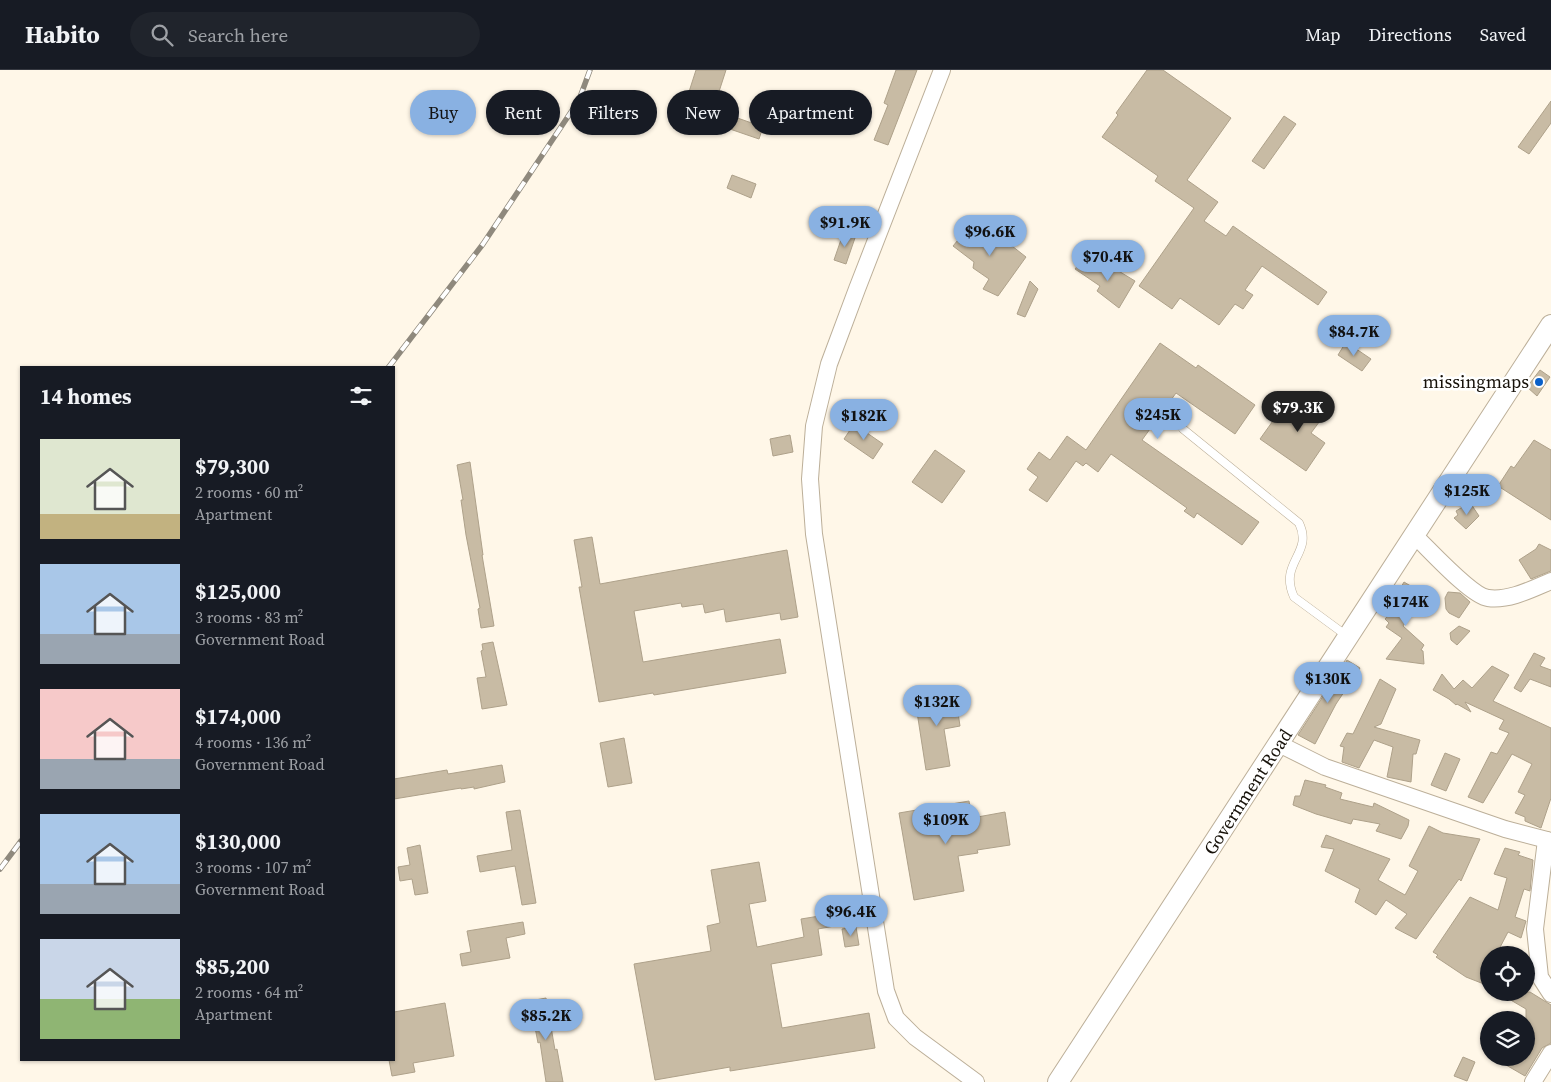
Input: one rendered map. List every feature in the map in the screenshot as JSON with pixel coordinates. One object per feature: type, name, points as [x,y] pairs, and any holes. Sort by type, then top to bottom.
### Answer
[{"type":"street","points":[[942,70],[856,288],[829,364],[814,426],[810,479],[814,534],[886,991],[896,1018],[914,1037],[976,1082]]},
{"type":"street","name":"Government Road","points":[[1058,1082],[1551,324]]},
{"type":"street","points":[[1414,535],[1471,589],[1486,598],[1506,598],[1551,581]]},
{"type":"street","points":[[1279,744],[1326,767],[1505,829],[1548,841],[1535,929],[1540,977],[1551,994]]},
{"type":"street","points":[[1533,1082],[1551,1053]]},
{"type":"lane","points":[[1182,429],[1299,523],[1303,531],[1304,540],[1289,574],[1290,590],[1294,597],[1348,636]]},
{"type":"building","points":[[696,70],[726,70],[720,90],[690,90]]},
{"type":"building","points":[[896,70],[917,70],[888,145],[874,140],[888,105],[884,103]]},
{"type":"building","points":[[1147,70],[1163,70],[1231,118],[1187,180],[1218,202],[1204,221],[1226,236],[1233,226],[1327,292],[1318,305],[1262,266],[1245,290],[1253,295],[1243,309],[1235,304],[1219,325],[1180,298],[1172,309],[1139,286],[1194,208],[1155,181],[1158,176],[1102,137],[1118,115],[1116,113]]},
{"type":"building","points":[[1551,101],[1551,123],[1529,154],[1518,147]]},
{"type":"building","points":[[1284,116],[1296,124],[1264,169],[1252,161]]},
{"type":"building","points":[[739,119],[749,122],[749,135],[760,135],[759,139],[739,132]]},
{"type":"building","points":[[732,175],[756,184],[751,198],[727,188]]},
{"type":"building","points":[[973,222],[1026,257],[998,296],[983,289],[989,279],[973,268],[974,262],[953,246]]},
{"type":"building","points":[[844,231],[856,235],[846,264],[834,260]]},
{"type":"building","points":[[1084,258],[1107,275],[1112,267],[1135,281],[1119,308],[1097,291],[1100,286],[1075,269]]},
{"type":"building","points":[[1030,281],[1038,289],[1025,317],[1017,314]]},
{"type":"building","points":[[1346,342],[1371,359],[1362,371],[1338,355]]},
{"type":"building","points":[[1160,343],[1196,368],[1198,365],[1255,405],[1235,434],[1176,393],[1142,440],[1259,522],[1242,545],[1197,513],[1194,518],[1184,511],[1187,508],[1111,454],[1098,472],[1086,463],[1083,466],[1076,461],[1047,502],[1029,490],[1038,477],[1027,469],[1039,452],[1050,460],[1067,436],[1086,450]]},
{"type":"building","name":"missingmaps","points":[[1540,370],[1550,377],[1537,396],[1527,387]]},
{"type":"building","points":[[1311,393],[1331,406],[1311,433],[1325,443],[1306,471],[1260,439],[1280,411],[1292,420]]},
{"type":"building","points":[[854,424],[883,444],[873,459],[844,439]]},
{"type":"building","points":[[790,435],[793,452],[773,456],[770,439]]},
{"type":"building","points":[[1534,440],[1551,450],[1551,520],[1498,486],[1511,466],[1514,468]]},
{"type":"building","points":[[935,450],[965,471],[942,503],[912,482]]},
{"type":"building","points":[[470,462],[482,555],[494,626],[481,628],[478,609],[480,608],[466,535],[457,465]]},
{"type":"building","points":[[1471,504],[1479,516],[1466,529],[1454,518],[1458,515],[1456,511]]},
{"type":"building","points":[[592,537],[600,584],[787,550],[798,617],[781,620],[780,613],[726,622],[724,609],[705,613],[703,604],[682,607],[681,603],[634,611],[643,662],[780,639],[786,673],[654,695],[653,693],[599,702],[579,587],[582,587],[574,540]]},
{"type":"building","points":[[1539,544],[1551,550],[1551,571],[1531,579],[1519,560],[1536,549]]},
{"type":"building","points":[[1404,582],[1424,594],[1403,626],[1424,645],[1421,650],[1423,651],[1424,664],[1386,659],[1402,638],[1386,627],[1389,623],[1385,619],[1404,598],[1397,594]]},
{"type":"building","points":[[1448,592],[1460,593],[1470,602],[1459,618],[1449,613],[1446,609],[1445,598]]},
{"type":"building","points":[[1459,626],[1470,631],[1457,645],[1451,640],[1450,633]]},
{"type":"building","points":[[493,642],[507,705],[482,709],[477,678],[486,677],[481,651],[483,650],[482,644]]},
{"type":"building","points":[[1534,653],[1545,658],[1540,666],[1551,670],[1551,687],[1530,679],[1521,692],[1514,688]]},
{"type":"building","points":[[1347,660],[1360,668],[1336,704],[1315,744],[1298,735],[1329,687],[1331,688]]},
{"type":"building","points":[[1492,666],[1509,675],[1493,701],[1551,728],[1551,798],[1541,828],[1525,821],[1525,817],[1515,813],[1525,795],[1518,792],[1532,764],[1512,754],[1483,803],[1468,797],[1491,752],[1497,754],[1509,733],[1499,729],[1504,720],[1465,702],[1471,712],[1433,690],[1442,674],[1454,689],[1463,680],[1472,688]]},
{"type":"building","points":[[1380,679],[1396,689],[1381,724],[1374,727],[1420,740],[1416,754],[1413,754],[1411,782],[1387,777],[1393,747],[1374,740],[1359,768],[1342,762],[1344,747],[1340,746],[1347,733],[1353,734]]},
{"type":"building","points":[[955,693],[960,726],[944,729],[950,766],[926,770],[915,699]]},
{"type":"building","points":[[624,738],[632,783],[608,787],[600,743]]},
{"type":"building","points":[[1445,753],[1460,759],[1446,791],[1431,785]]},
{"type":"building","points":[[502,765],[505,782],[474,789],[474,787],[461,788],[395,799],[395,779],[447,770],[448,774]]},
{"type":"building","points":[[1305,780],[1326,785],[1325,787],[1342,793],[1340,799],[1373,807],[1374,803],[1409,820],[1408,826],[1401,839],[1376,831],[1380,824],[1353,819],[1351,824],[1293,805],[1295,796],[1300,796]]},
{"type":"building","points":[[969,801],[972,818],[1005,812],[1010,845],[977,850],[978,853],[958,856],[964,891],[914,900],[899,813]]},
{"type":"building","points":[[520,810],[536,903],[522,905],[515,866],[480,872],[477,856],[512,850],[506,812]]},
{"type":"building","points":[[1429,826],[1443,833],[1480,839],[1461,881],[1459,879],[1416,939],[1395,928],[1407,914],[1386,900],[1376,915],[1355,902],[1360,889],[1325,871],[1334,849],[1321,847],[1326,835],[1390,859],[1378,880],[1405,895],[1418,871],[1409,866]]},
{"type":"building","points":[[420,845],[428,893],[415,895],[412,879],[400,881],[398,867],[410,865],[407,848]]},
{"type":"building","points":[[1505,848],[1520,852],[1518,855],[1533,860],[1530,891],[1524,889],[1515,917],[1526,921],[1521,938],[1508,932],[1501,946],[1480,946],[1480,982],[1466,977],[1436,957],[1438,955],[1433,952],[1470,897],[1498,910],[1507,878],[1494,874]]},
{"type":"building","points":[[759,862],[766,901],[749,904],[757,947],[804,937],[801,919],[838,913],[840,925],[818,929],[822,955],[771,964],[782,1028],[869,1013],[875,1048],[730,1071],[730,1067],[655,1080],[634,964],[711,951],[707,926],[720,923],[711,870]]},
{"type":"building","points":[[523,922],[525,934],[506,938],[510,958],[462,966],[460,954],[471,952],[467,931]]},
{"type":"building","points":[[856,927],[859,945],[845,947],[842,929]]},
{"type":"building","points":[[1535,995],[1551,1005],[1551,1043],[1542,1048],[1535,1060],[1535,1011],[1526,1011],[1526,1009],[1512,1001],[1535,1001]]},
{"type":"building","points":[[546,998],[563,1082],[546,1082],[540,1042],[538,1043],[530,1001]]},
{"type":"building","points":[[445,1003],[454,1056],[413,1063],[415,1072],[392,1076],[389,1061],[395,1061],[395,1012]]},
{"type":"building","points":[[1463,1057],[1475,1062],[1467,1081],[1454,1076]]},
{"type":"building","points":[[1508,1066],[1531,1066],[1525,1076]]},
{"type":"railway","points":[[390,366],[483,244],[579,100],[590,70]]},
{"type":"railway","points":[[0,869],[20,842]]},
{"type":"place","name":"missingmaps","points":[[1539,382]]}]
